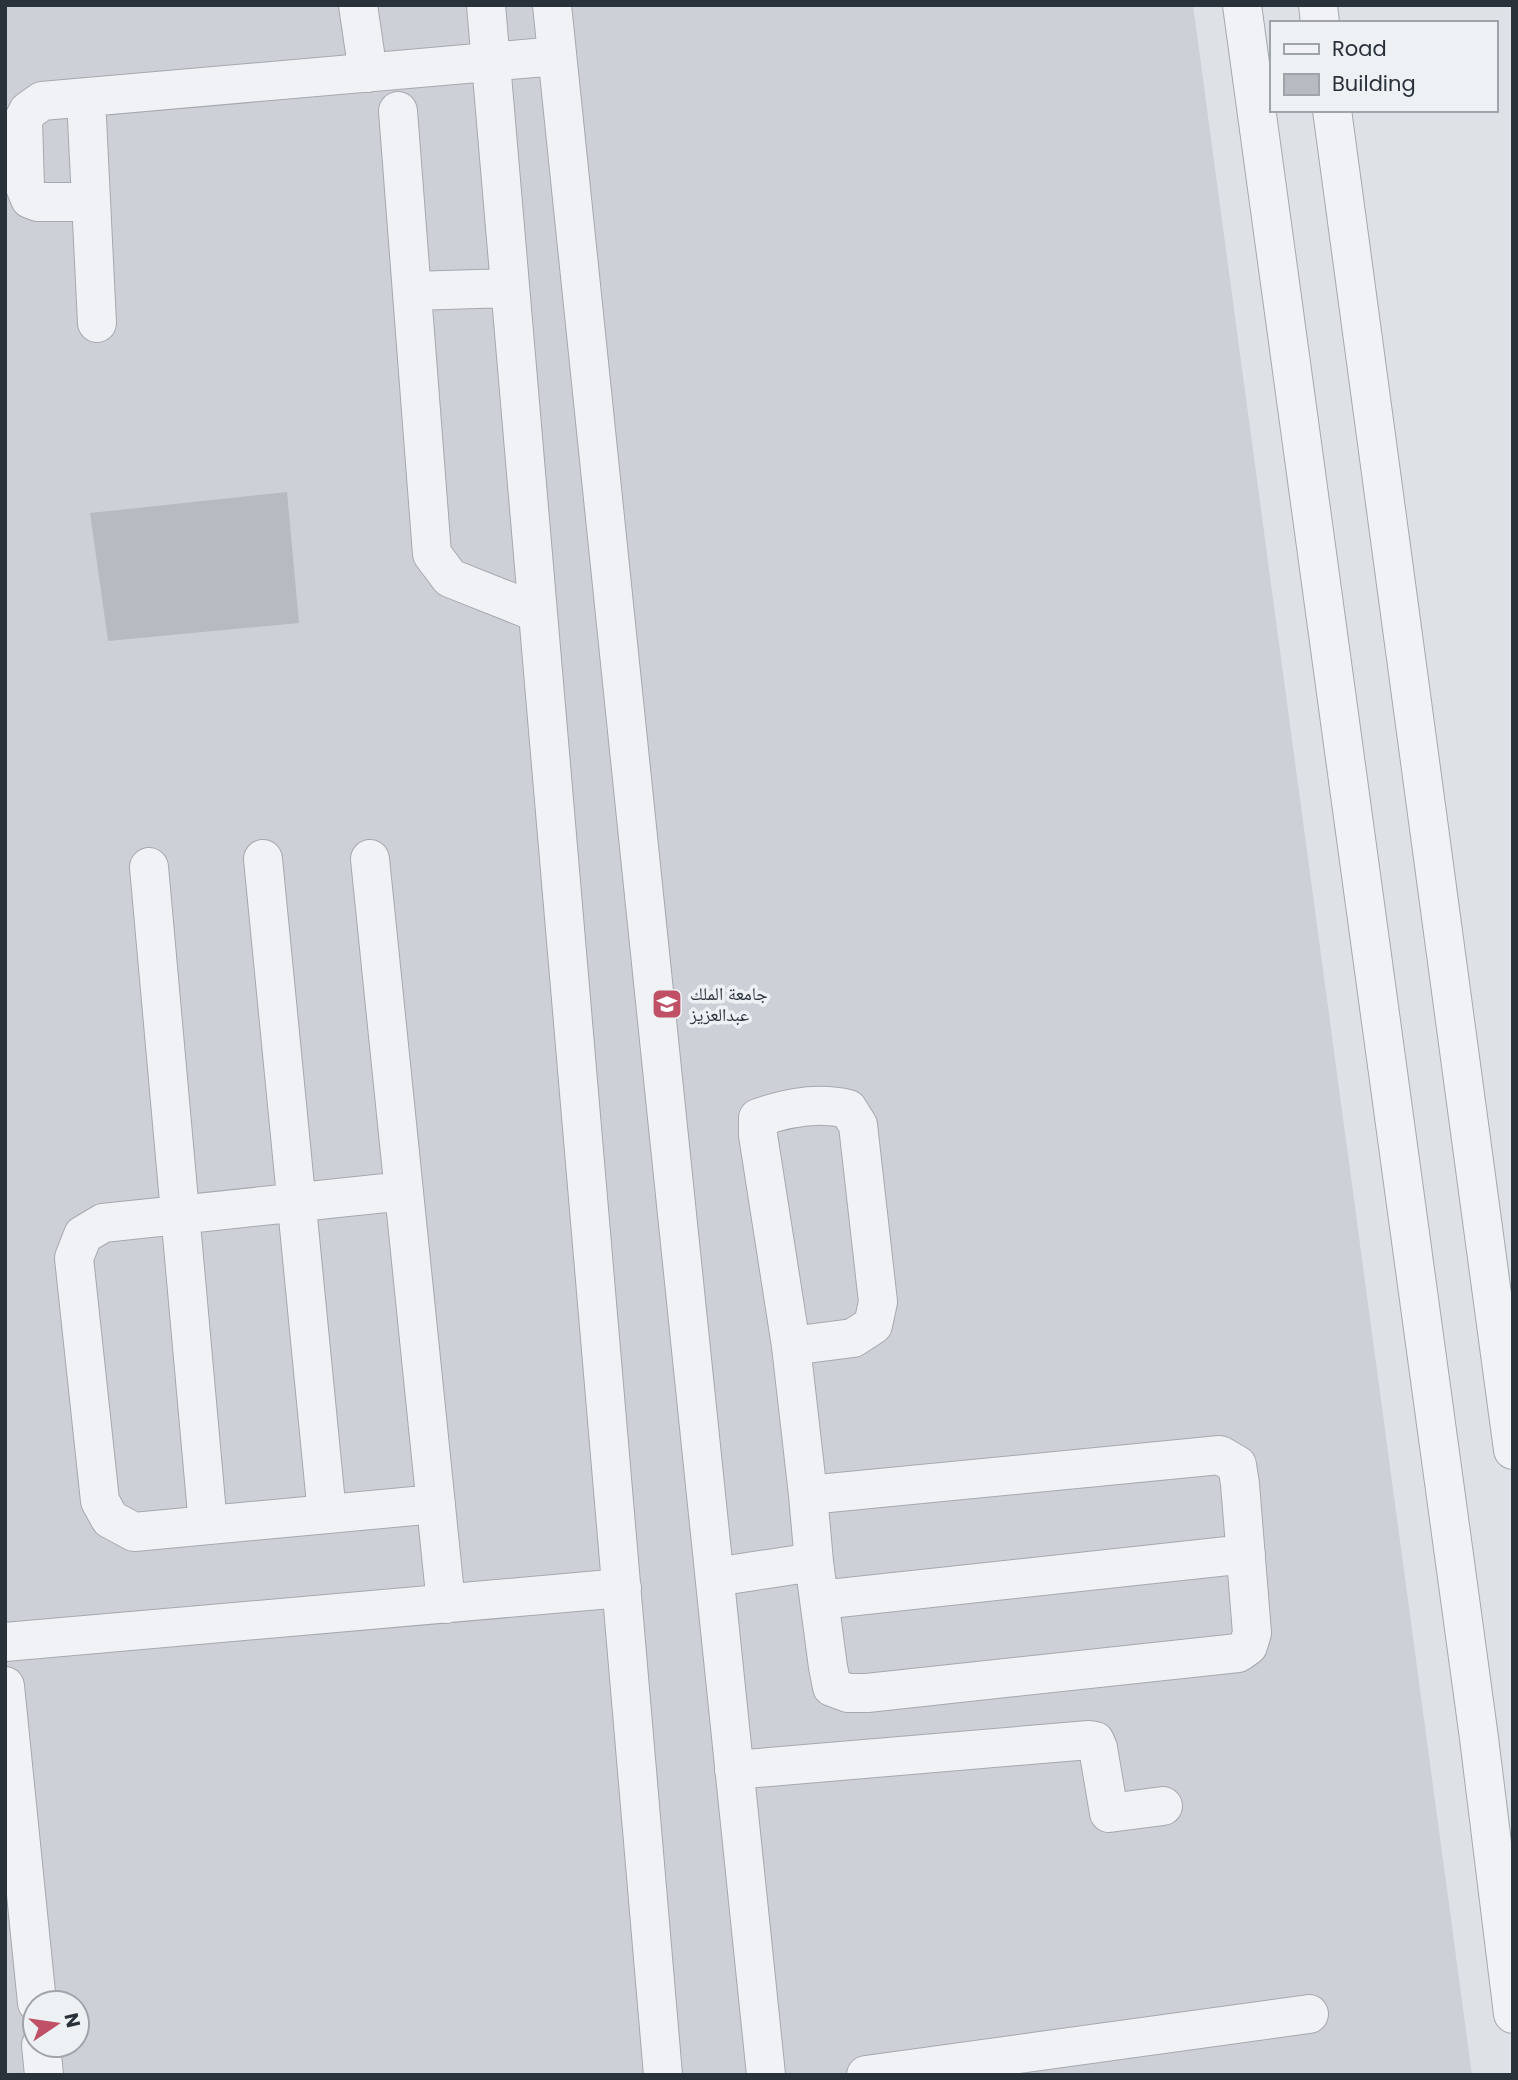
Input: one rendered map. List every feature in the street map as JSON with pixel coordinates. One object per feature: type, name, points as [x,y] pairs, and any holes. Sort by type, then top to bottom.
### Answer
[{"type":"street","points":[[358,5],[368,73]]},
{"type":"street","points":[[486,5],[663,2075]]},
{"type":"street","points":[[552,5],[766,2075]]},
{"type":"street","points":[[1242,5],[1475,1710],[1513,2014]]},
{"type":"street","points":[[91,202],[38,202],[30,198],[25,187],[23,121],[28,111],[42,101],[557,56]]},
{"type":"street","points":[[86,98],[97,323]]},
{"type":"street","points":[[398,111],[432,554],[450,578],[538,613]]},
{"type":"street","points":[[1332,112],[1513,1450]]},
{"type":"street","points":[[412,291],[510,288]]},
{"type":"street","points":[[262,859],[327,1514]]},
{"type":"street","points":[[370,859],[446,1604]]},
{"type":"street","points":[[149,867],[208,1525]]},
{"type":"street","points":[[791,1346],[853,1338],[873,1325],[878,1302],[858,1125],[848,1108],[829,1104],[774,1112],[758,1118],[758,1135],[791,1346],[814,1562],[832,1687],[848,1693],[1219,1656],[1238,1653],[1248,1646],[1252,1633],[1237,1465],[1220,1455],[808,1495]]},
{"type":"street","points":[[404,1191],[103,1223],[83,1235],[74,1258],[100,1501],[110,1519],[134,1532],[436,1504]]},
{"type":"street","points":[[1483,1232],[1513,1261]]},
{"type":"street","points":[[820,1600],[1246,1554]]},
{"type":"street","points":[[715,1577],[814,1562]]},
{"type":"street","points":[[5,1642],[621,1588]]},
{"type":"street","points":[[5,1686],[15,1872],[35,1989]]},
{"type":"street","points":[[734,1770],[1089,1740],[1095,1741],[1098,1748],[1109,1813],[1163,1807]]},
{"type":"street","points":[[866,2075],[1309,2014]]},
{"type":"shaded area","name":"جامعة الملك عبدالعزيز","points":[[5,5],[1193,5],[1472,2075],[5,2075]]},
{"type":"building","points":[[287,492],[299,623],[108,641],[90,513]]},
{"type":"place","name":"جامعة الملك عبدالعزيز","points":[[667,1004]]}]
